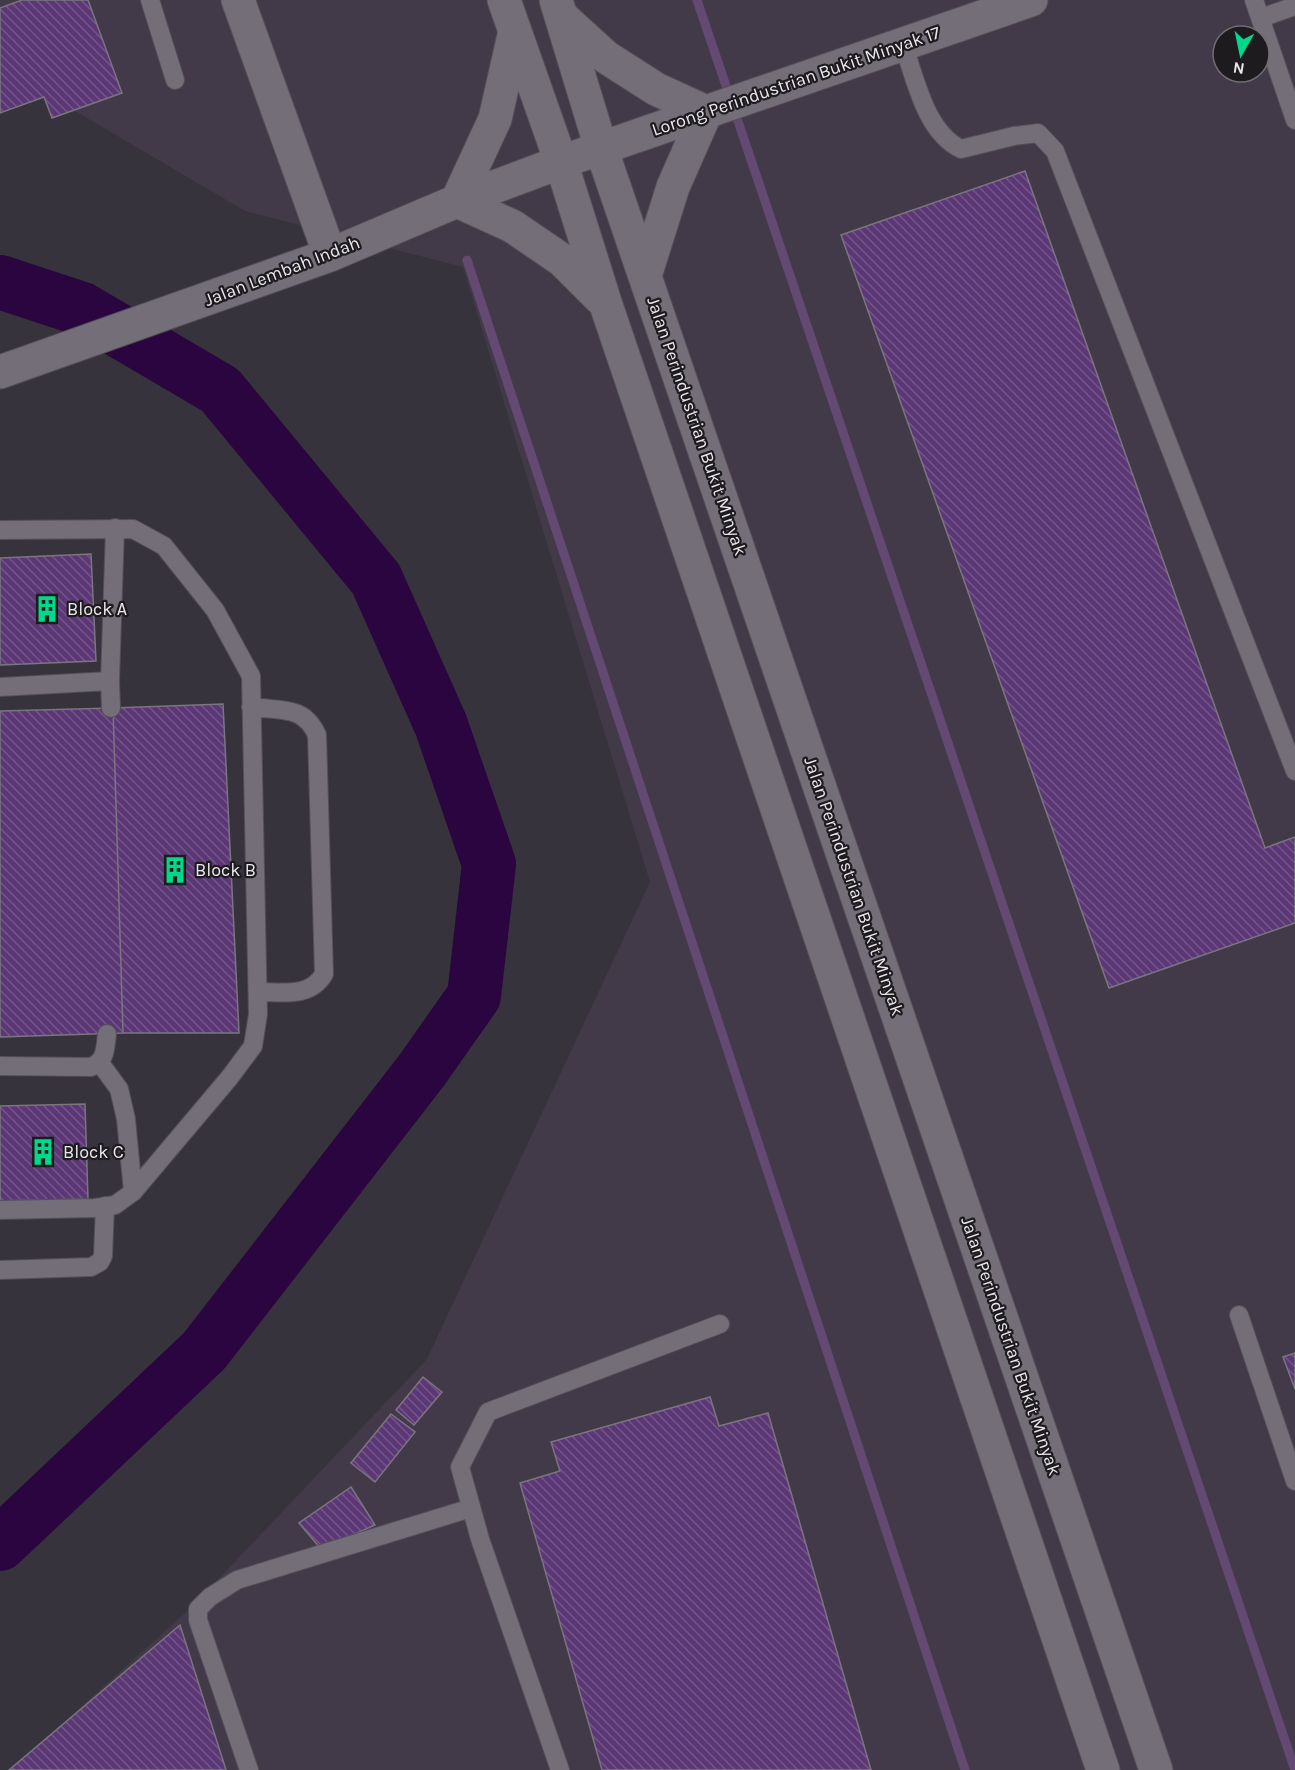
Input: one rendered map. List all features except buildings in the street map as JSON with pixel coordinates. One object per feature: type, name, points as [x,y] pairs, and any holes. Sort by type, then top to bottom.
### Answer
[{"type":"main road","points":[[238,0],[330,255]]},
{"type":"main road","points":[[504,0],[561,162],[605,302],[1103,1770]]},
{"type":"main road","name":"Lorong Perindustrian Bukit Minyak 17","points":[[561,162],[903,44],[990,6],[1031,0]]},
{"type":"main road","points":[[559,9],[606,57],[656,88],[724,107],[673,187],[645,276]]},
{"type":"main road","name":"Jalan Perindustrian Bukit Minyak","points":[[559,9],[645,276],[1156,1770]]},
{"type":"main road","points":[[515,31],[495,119],[457,201],[512,226],[562,260],[605,302]]},
{"type":"main road","name":"Jalan Lembah Indah","points":[[15,367],[330,255],[457,201],[561,162]]},
{"type":"lane","points":[[150,0],[175,80]]},
{"type":"lane","points":[[1254,0],[1295,120]]},
{"type":"lane","points":[[1262,18],[1295,6]]},
{"type":"lane","points":[[903,44],[928,114],[947,142],[961,149],[1014,136],[1038,134],[1054,151],[1295,771]]},
{"type":"lane","points":[[111,708],[115,528]]},
{"type":"lane","points":[[0,530],[133,529],[164,546],[215,610],[250,676],[258,992],[258,1014],[253,1046],[230,1077],[133,1192],[115,1204],[105,1206],[0,1209]]},
{"type":"lane","points":[[0,687],[110,681]]},
{"type":"lane","points":[[251,707],[300,714],[310,720],[316,735],[324,974],[318,984],[307,992],[258,992]]},
{"type":"lane","points":[[107,1034],[100,1063],[119,1089],[126,1119],[133,1192]]},
{"type":"lane","points":[[0,1066],[91,1067],[100,1063]]},
{"type":"lane","points":[[0,1270],[91,1267],[100,1262],[104,1256],[105,1206]]},
{"type":"lane","points":[[1239,1315],[1295,1481]]},
{"type":"lane","points":[[560,1770],[471,1508],[460,1467],[488,1412],[720,1324]]},
{"type":"lane","points":[[249,1770],[198,1620],[198,1609],[210,1597],[237,1580],[471,1508]]},
{"type":"shaded area","points":[[0,0],[1295,0],[1295,1770],[11,1770],[193,1606],[427,1359],[650,882],[463,267],[245,211],[53,98],[0,88]]},
{"type":"waterway","points":[[697,0],[1295,1770]]},
{"type":"waterway","points":[[467,260],[965,1770]]},
{"type":"waterway","points":[[0,282],[82,309],[220,390],[376,579],[441,725],[489,864],[474,996],[422,1070],[204,1351],[0,1544]]},
{"type":"place","name":"Block A","points":[[47,609]]},
{"type":"place","name":"Block B","points":[[175,870]]},
{"type":"place","name":"Block C","points":[[43,1152]]}]
